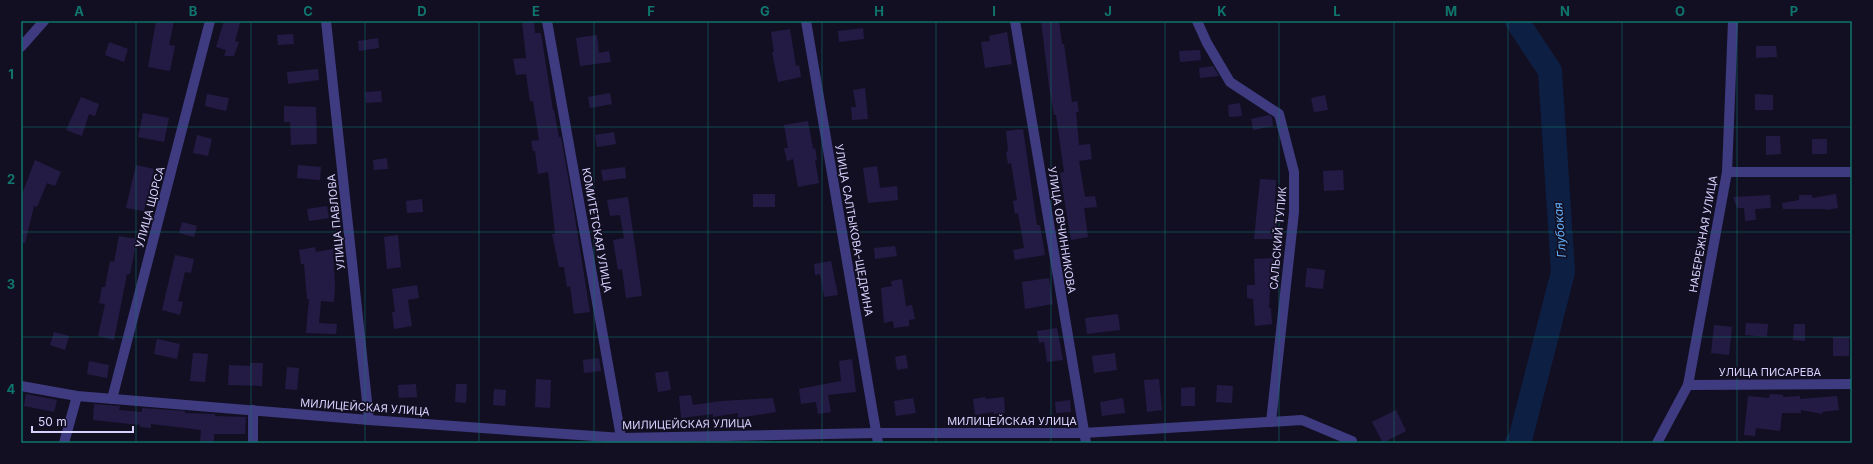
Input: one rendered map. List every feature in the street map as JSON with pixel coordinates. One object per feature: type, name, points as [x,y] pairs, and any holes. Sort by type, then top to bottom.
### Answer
[{"type":"street","points":[[21,47],[44,21]]},
{"type":"street","name":"УЛИЦА ЩОРСА","points":[[112,399],[210,21]]},
{"type":"street","name":"УЛИЦА ПАВЛОВА","points":[[326,21],[369,420]]},
{"type":"street","name":"КОМИТЕТСКАЯ УЛИЦА","points":[[547,21],[622,440]]},
{"type":"street","name":"УЛИЦА САЛТЫКОВА-ЩЕДРИНА","points":[[806,21],[877,438]]},
{"type":"street","name":"УЛИЦА ОВЧИННИКОВА","points":[[1015,21],[1083,433],[1086,443]]},
{"type":"street","name":"САЛЬСКИЙ ТУПИК","points":[[1197,21],[1207,43],[1230,82],[1280,114],[1294,172],[1294,212],[1272,422]]},
{"type":"street","name":"НАБЕРЕЖНАЯ УЛИЦА","points":[[1657,443],[1688,385],[1727,172],[1732,21]]},
{"type":"street","points":[[1727,172],[1852,172]]},
{"type":"street","name":"УЛИЦА ПИСАРЕВА","points":[[1688,385],[1852,384]]},
{"type":"street","name":"МИЛИЦЕЙСКАЯ УЛИЦА","points":[[21,386],[77,396],[622,440],[877,438],[1083,433],[1302,420],[1352,441]]},
{"type":"street","points":[[64,443],[77,396]]},
{"type":"street","points":[[253,410],[253,443]]},
{"type":"building","points":[[156,21],[174,21],[169,45],[175,46],[170,71],[148,67]]},
{"type":"building","points":[[224,21],[240,23],[235,41],[239,42],[234,56],[224,56],[226,50],[216,47]]},
{"type":"building","points":[[522,21],[534,21],[535,33],[541,33],[553,110],[559,137],[561,137],[571,193],[590,312],[574,314],[570,286],[567,287],[564,267],[559,267],[552,234],[555,234],[548,172],[538,174],[535,151],[533,151],[531,141],[539,140],[533,101],[530,101],[526,74],[516,75],[513,59],[526,58]]},
{"type":"building","points":[[1041,21],[1059,21],[1062,44],[1064,44],[1072,102],[1077,101],[1079,112],[1076,112],[1079,145],[1090,144],[1092,159],[1079,161],[1085,197],[1095,196],[1097,207],[1084,208],[1088,237],[1071,240],[1060,173],[1064,172],[1056,115],[1054,115],[1049,86]]},
{"type":"building","points":[[863,28],[864,39],[839,42],[838,31]]},
{"type":"building","points":[[790,29],[796,66],[799,65],[801,77],[778,82],[772,52],[774,52],[771,32]]},
{"type":"building","points":[[1007,32],[1012,64],[985,68],[981,42],[990,41],[989,36]]},
{"type":"building","points":[[293,34],[294,44],[278,45],[277,35]]},
{"type":"building","points":[[597,35],[599,53],[609,51],[611,62],[580,66],[576,38]]},
{"type":"building","points":[[378,38],[379,48],[359,51],[358,41]]},
{"type":"building","points":[[109,42],[128,49],[124,62],[105,55]]},
{"type":"building","points":[[1756,46],[1776,46],[1777,57],[1756,58]]},
{"type":"building","points":[[1200,50],[1201,60],[1180,62],[1179,51]]},
{"type":"building","points":[[1213,66],[1219,76],[1200,78],[1199,68]]},
{"type":"building","points":[[318,69],[319,80],[288,84],[287,72]]},
{"type":"building","points":[[865,88],[868,119],[852,120],[851,107],[856,107],[853,90]]},
{"type":"building","points":[[381,91],[382,102],[366,103],[365,92]]},
{"type":"building","points":[[610,93],[612,104],[590,108],[588,97]]},
{"type":"building","points":[[207,94],[229,98],[226,111],[205,106]]},
{"type":"building","points":[[1755,94],[1773,95],[1773,110],[1755,110]]},
{"type":"building","points":[[1325,95],[1328,110],[1314,112],[1311,98]]},
{"type":"building","points":[[81,97],[99,104],[95,116],[89,114],[82,136],[66,130]]},
{"type":"building","points":[[1240,103],[1242,116],[1229,117],[1228,105]]},
{"type":"building","points":[[284,106],[316,107],[317,144],[291,145],[290,122],[284,122]]},
{"type":"building","points":[[143,113],[169,118],[164,142],[138,137]]},
{"type":"building","points":[[1269,115],[1272,117],[1273,126],[1253,130],[1251,119]]},
{"type":"building","points":[[808,121],[813,149],[815,148],[817,160],[815,160],[819,183],[798,187],[793,159],[787,161],[784,148],[788,148],[784,125]]},
{"type":"building","points":[[1023,129],[1037,225],[1040,225],[1045,255],[1015,260],[1013,250],[1024,248],[1018,213],[1015,214],[1013,201],[1017,200],[1011,163],[1008,164],[1006,152],[1008,151],[1006,131]]},
{"type":"building","points":[[614,132],[616,144],[597,147],[595,135]]},
{"type":"building","points":[[197,135],[212,139],[208,156],[193,153]]},
{"type":"building","points":[[1766,136],[1780,136],[1781,154],[1766,155]]},
{"type":"building","points":[[1812,139],[1827,139],[1827,154],[1812,154]]},
{"type":"building","points":[[387,158],[388,169],[374,170],[373,160]]},
{"type":"building","points":[[35,160],[61,172],[55,186],[47,183],[37,207],[34,206],[25,243],[21,243],[21,197]]},
{"type":"building","points":[[136,165],[154,169],[144,211],[126,208]]},
{"type":"building","points":[[298,165],[321,167],[320,180],[297,178]]},
{"type":"building","points":[[877,166],[880,188],[897,186],[898,200],[868,203],[863,168]]},
{"type":"building","points":[[625,167],[626,178],[603,181],[601,170]]},
{"type":"building","points":[[1343,170],[1344,190],[1324,191],[1323,171]]},
{"type":"building","points":[[1260,179],[1276,180],[1276,239],[1254,239]]},
{"type":"building","points":[[753,194],[775,194],[775,207],[753,207]]},
{"type":"building","points":[[1836,194],[1838,208],[1826,210],[1783,209],[1782,203],[1799,200],[1799,195],[1812,195],[1812,198]]},
{"type":"building","points":[[1770,195],[1771,208],[1755,209],[1756,220],[1745,221],[1744,208],[1737,208],[1733,197]]},
{"type":"building","points":[[628,197],[642,296],[626,298],[622,269],[618,270],[613,240],[624,238],[620,215],[610,216],[607,200]]},
{"type":"building","points":[[422,199],[423,212],[407,213],[406,201]]},
{"type":"building","points":[[327,206],[329,218],[309,221],[307,209]]},
{"type":"building","points":[[182,222],[197,226],[194,237],[179,233]]},
{"type":"building","points":[[398,235],[401,267],[387,269],[384,237]]},
{"type":"building","points":[[119,236],[137,239],[130,274],[127,274],[114,340],[98,336],[105,304],[99,303],[102,287],[105,287],[110,261],[114,262]]},
{"type":"building","points":[[895,246],[897,256],[875,259],[874,248]]},
{"type":"building","points":[[315,247],[316,252],[333,249],[335,286],[334,302],[321,301],[319,323],[337,324],[336,334],[306,333],[309,299],[307,299],[304,264],[301,264],[299,250]]},
{"type":"building","points":[[175,255],[194,259],[191,273],[185,272],[178,301],[183,302],[180,315],[162,310]]},
{"type":"building","points":[[1273,258],[1274,269],[1271,269],[1269,308],[1271,308],[1272,324],[1255,326],[1253,299],[1247,298],[1247,285],[1255,285],[1254,259]]},
{"type":"building","points":[[831,261],[838,295],[824,297],[820,274],[815,275],[814,264]]},
{"type":"building","points":[[1307,268],[1325,270],[1323,289],[1305,287]]},
{"type":"building","points":[[1049,278],[1053,304],[1025,309],[1022,282]]},
{"type":"building","points":[[902,279],[906,306],[912,305],[915,319],[909,320],[909,326],[894,328],[893,321],[884,323],[881,288],[892,286],[891,281]]},
{"type":"building","points":[[417,285],[419,298],[408,300],[412,326],[394,329],[392,312],[395,312],[392,289]]},
{"type":"building","points":[[1118,314],[1120,330],[1087,334],[1085,318]]},
{"type":"building","points":[[1746,323],[1768,324],[1767,337],[1745,335]]},
{"type":"building","points":[[1794,324],[1805,324],[1805,341],[1793,340]]},
{"type":"building","points":[[1714,325],[1732,327],[1729,355],[1711,353]]},
{"type":"building","points":[[1057,328],[1063,360],[1047,362],[1044,342],[1039,343],[1037,331]]},
{"type":"building","points":[[54,332],[69,336],[65,350],[50,345]]},
{"type":"building","points":[[1833,337],[1849,337],[1849,356],[1833,356]]},
{"type":"building","points":[[157,339],[180,344],[177,359],[154,354]]},
{"type":"building","points":[[193,353],[208,354],[205,382],[190,381]]},
{"type":"building","points":[[1115,353],[1117,370],[1094,373],[1092,356]]},
{"type":"building","points":[[906,355],[908,368],[897,370],[895,357]]},
{"type":"building","points":[[599,358],[601,371],[584,373],[583,360]]},
{"type":"building","points":[[852,359],[856,392],[828,395],[831,412],[818,414],[816,402],[801,404],[799,389],[841,381],[839,361]]},
{"type":"building","points":[[89,361],[109,365],[107,378],[87,374]]},
{"type":"building","points":[[250,363],[263,363],[262,386],[228,385],[229,365],[250,366]]},
{"type":"building","points":[[287,367],[299,368],[297,390],[285,389]]},
{"type":"building","points":[[668,371],[671,390],[658,392],[655,373]]},
{"type":"building","points":[[536,379],[551,380],[550,408],[535,407]]},
{"type":"building","points":[[1159,379],[1162,410],[1147,412],[1144,380]]},
{"type":"building","points":[[416,384],[417,397],[399,398],[398,385]]},
{"type":"building","points":[[456,384],[467,384],[466,403],[455,402]]},
{"type":"building","points":[[1217,385],[1233,386],[1232,403],[1216,402]]},
{"type":"building","points":[[1195,387],[1195,406],[1181,406],[1181,388]]},
{"type":"building","points":[[494,389],[506,390],[505,406],[493,405]]},
{"type":"building","points":[[26,394],[57,400],[54,412],[24,406]]},
{"type":"building","points":[[1770,394],[1783,395],[1783,397],[1800,396],[1800,399],[1837,396],[1839,410],[1822,412],[1822,414],[1801,410],[1801,413],[1782,413],[1780,431],[1756,428],[1755,436],[1744,435],[1748,396],[1769,398]]},
{"type":"building","points":[[691,395],[693,405],[721,401],[773,398],[776,412],[738,418],[738,413],[713,417],[713,414],[681,418],[679,396]]},
{"type":"building","points":[[985,397],[986,399],[1004,397],[1005,413],[994,414],[993,412],[975,415],[973,399]]},
{"type":"building","points":[[913,398],[916,413],[896,416],[894,401]]},
{"type":"building","points":[[1123,398],[1125,413],[1102,416],[1100,402]]},
{"type":"building","points":[[1070,400],[1071,412],[1056,413],[1055,402]]},
{"type":"building","points":[[94,404],[120,406],[119,410],[142,412],[142,408],[185,411],[185,413],[215,414],[215,416],[246,417],[245,434],[214,434],[214,442],[200,442],[201,430],[151,424],[151,428],[140,427],[140,425],[93,420]]},
{"type":"building","points":[[1396,410],[1406,431],[1383,443],[1372,422]]},
{"type":"waterway","name":"Глубокая","points":[[1517,21],[1550,71],[1563,272],[1520,440],[1517,443]]}]
